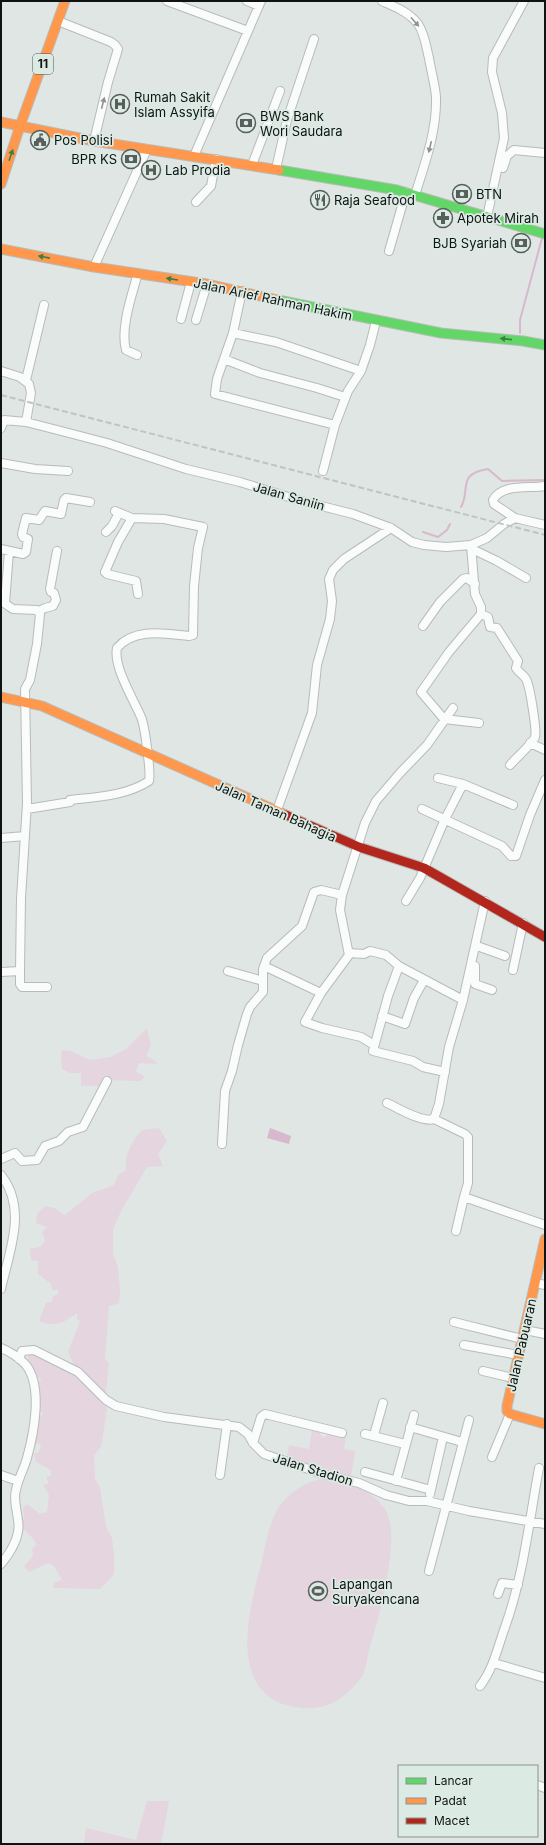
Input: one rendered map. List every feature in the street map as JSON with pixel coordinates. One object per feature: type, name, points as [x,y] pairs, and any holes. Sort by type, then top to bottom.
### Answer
[{"type":"main road","name":"11","points":[[20,126],[65,1]]},
{"type":"main road","points":[[1,122],[94,141],[216,159],[411,193],[541,232]]},
{"type":"main road","points":[[1,184],[20,126]]},
{"type":"main road","name":"Jalan Arief Rahman Hakim","points":[[1,249],[94,267],[207,284],[376,321],[441,333],[523,341],[545,345]]},
{"type":"main road","name":"Jalan Taman Bahagia","points":[[1,697],[42,706],[359,847],[424,868],[524,923],[545,937]]},
{"type":"main road","name":"Jalan Pabuaran","points":[[510,1414],[507,1411],[507,1406],[518,1355],[540,1284],[545,1239]]},
{"type":"main road","points":[[510,1414],[545,1424]]},
{"type":"street","points":[[166,1],[248,31]]},
{"type":"street","points":[[194,156],[260,3],[247,1]]},
{"type":"street","points":[[382,1],[402,11],[418,25],[425,40],[436,102],[430,149],[411,193],[389,251]]},
{"type":"street","points":[[487,217],[503,147],[504,128],[492,72],[493,58],[524,1]]},
{"type":"street","points":[[58,21],[115,44],[118,49],[108,82],[94,141]]},
{"type":"street","points":[[276,169],[287,120],[314,39]]},
{"type":"street","points":[[252,165],[280,91]]},
{"type":"street","points":[[94,267],[107,234],[124,201],[147,149]]},
{"type":"street","points":[[495,182],[500,178],[509,152],[518,149],[545,153]]},
{"type":"street","points":[[196,202],[211,186],[216,159]]},
{"type":"street","points":[[137,355],[126,350],[124,341],[129,304],[138,273]]},
{"type":"street","points":[[181,319],[191,282]]},
{"type":"street","points":[[196,320],[207,284]]},
{"type":"street","points":[[242,291],[233,333],[217,380],[215,394],[335,425]]},
{"type":"street","points":[[26,380],[44,305]]},
{"type":"street","points":[[322,471],[335,425],[345,397],[360,371],[370,345],[376,321]]},
{"type":"street","points":[[233,333],[276,342],[360,371]]},
{"type":"street","points":[[224,359],[260,373],[345,397]]},
{"type":"street","points":[[1,371],[26,380],[29,384],[31,393],[26,422]]},
{"type":"street","name":"Jalan Saniin","points":[[2,423],[26,422],[107,443],[186,469],[240,482],[298,500],[353,514],[391,528],[412,542],[424,545],[472,547],[515,518]]},
{"type":"street","points":[[1,463],[35,469],[68,471]]},
{"type":"street","points":[[545,486],[509,489],[498,493],[493,500],[494,504],[515,518],[545,525]]},
{"type":"street","points":[[57,551],[50,589],[55,596],[53,606],[39,611],[13,609],[3,602],[5,550],[23,554],[26,552],[28,539],[23,537],[22,534],[26,518],[39,520],[45,511],[61,514],[64,500],[66,498],[90,502]]},
{"type":"street","points":[[27,809],[65,804],[70,802],[70,800],[104,796],[131,790],[147,783],[150,779],[143,722],[122,676],[117,651],[123,643],[146,634],[192,636],[194,586],[198,548],[203,528],[202,526],[164,519],[132,518],[117,512],[112,526],[106,532]]},
{"type":"street","points":[[132,518],[118,542],[105,572],[106,574],[136,581],[138,594]]},
{"type":"street","points":[[276,810],[312,713],[317,664],[330,619],[332,602],[329,579],[333,570],[344,559],[391,528]]},
{"type":"street","points":[[472,547],[526,578]]},
{"type":"street","points":[[472,547],[475,597],[480,607],[481,614],[449,652],[421,692],[444,719],[480,723]]},
{"type":"street","points":[[423,626],[440,602],[463,579],[467,578],[475,584]]},
{"type":"street","points":[[39,611],[37,644],[30,680],[25,689],[24,701],[27,809],[20,984],[22,987],[47,987]]},
{"type":"street","points":[[481,614],[488,617],[490,627],[497,628],[507,642],[518,661],[516,668],[523,674],[529,686],[536,730],[535,738],[510,765]]},
{"type":"street","points":[[374,1045],[361,1037],[305,1023],[321,993],[350,954],[340,910],[342,895],[366,823],[376,801],[427,745],[453,708]]},
{"type":"street","points":[[530,743],[545,750]]},
{"type":"street","points":[[438,778],[463,784],[514,806]]},
{"type":"street","points":[[422,809],[502,846],[511,856],[516,856],[530,815],[545,780]]},
{"type":"street","points":[[406,902],[424,868],[445,819],[463,784]]},
{"type":"street","points":[[1,838],[25,836]]},
{"type":"street","points":[[222,1144],[225,1091],[232,1071],[247,1014],[250,1007],[262,995],[264,966],[270,954],[302,926],[314,892],[321,890],[342,895]]},
{"type":"street","points":[[486,902],[477,946],[474,984],[492,990]]},
{"type":"street","points":[[434,1119],[439,1104],[449,1047],[463,1000],[486,902]]},
{"type":"street","points":[[513,970],[524,923]]},
{"type":"street","points":[[477,946],[505,956]]},
{"type":"street","points":[[350,954],[364,954],[370,951],[386,954],[399,966],[463,1000]]},
{"type":"street","points":[[264,966],[321,993]]},
{"type":"street","points":[[399,966],[382,1016],[373,1051],[413,1061],[423,1067],[445,1072]]},
{"type":"street","points":[[1,972],[20,971]]},
{"type":"street","points":[[228,972],[263,981]]},
{"type":"street","points":[[382,1016],[405,1024],[414,998],[424,980]]},
{"type":"street","points":[[1,1159],[15,1153],[22,1161],[37,1160],[46,1146],[59,1141],[68,1132],[83,1127],[108,1081]]},
{"type":"street","points":[[387,1103],[411,1115],[425,1119],[434,1119],[465,1134],[468,1137],[468,1183],[456,1231]]},
{"type":"street","points":[[1,1175],[14,1200],[15,1213],[14,1238],[3,1269],[1,1289]]},
{"type":"street","points":[[464,1197],[545,1225]]},
{"type":"street","points":[[454,1322],[524,1334],[545,1334]]},
{"type":"street","points":[[464,1345],[518,1355]]},
{"type":"street","points":[[1,1348],[19,1359],[30,1372],[36,1404],[27,1458],[18,1481],[15,1494],[19,1522],[18,1532],[12,1548],[1,1564]]},
{"type":"street","name":"Jalan Stadion","points":[[19,1359],[22,1351],[30,1349],[78,1372],[106,1400],[116,1406],[164,1417],[227,1424],[239,1427],[244,1430],[253,1443],[264,1454],[326,1475],[353,1481],[392,1496],[409,1500],[427,1501],[470,1511],[545,1524]]},
{"type":"street","points":[[483,1371],[513,1378]]},
{"type":"street","points":[[374,1436],[383,1403]]},
{"type":"street","points":[[253,1443],[262,1417],[265,1414],[342,1433]]},
{"type":"street","points":[[492,1457],[510,1414]]},
{"type":"street","points":[[396,1481],[414,1415]]},
{"type":"street","points":[[429,1571],[448,1505],[462,1442],[469,1420]]},
{"type":"street","points":[[220,1475],[227,1424]]},
{"type":"street","points":[[410,1427],[462,1442]]},
{"type":"street","points":[[365,1434],[405,1444]]},
{"type":"street","points":[[427,1501],[443,1436]]},
{"type":"street","points":[[480,1686],[488,1676],[494,1663],[518,1586],[539,1468]]},
{"type":"street","points":[[365,1472],[430,1490]]},
{"type":"street","points":[[1,1475],[18,1481]]},
{"type":"street","points":[[498,1594],[502,1583],[518,1586]]},
{"type":"street","points":[[494,1663],[545,1678]]},
{"type":"shaded area","points":[[147,1028],[151,1045],[146,1056],[158,1064],[139,1063],[136,1072],[145,1076],[141,1081],[103,1080],[103,1086],[81,1086],[81,1073],[70,1073],[62,1069],[62,1050],[71,1051],[90,1060],[111,1057],[126,1049]]},
{"type":"shaded area","points":[[159,1128],[167,1141],[158,1154],[163,1166],[147,1167],[121,1211],[113,1229],[113,1254],[118,1267],[120,1291],[119,1303],[109,1306],[105,1360],[109,1363],[106,1393],[107,1410],[101,1447],[94,1455],[95,1479],[100,1487],[106,1527],[112,1538],[114,1574],[100,1589],[53,1588],[54,1583],[62,1580],[54,1566],[48,1563],[29,1572],[24,1566],[33,1556],[32,1549],[36,1545],[35,1541],[21,1526],[24,1519],[23,1508],[27,1504],[40,1514],[47,1512],[49,1495],[43,1485],[49,1484],[46,1477],[51,1475],[51,1470],[36,1462],[34,1454],[39,1452],[41,1445],[38,1443],[32,1444],[26,1438],[30,1433],[32,1416],[41,1416],[43,1413],[32,1405],[41,1395],[36,1384],[42,1379],[33,1377],[28,1359],[28,1350],[74,1365],[68,1352],[80,1321],[77,1319],[77,1313],[59,1323],[50,1324],[39,1321],[46,1303],[52,1302],[53,1296],[57,1295],[59,1290],[52,1290],[51,1284],[38,1274],[38,1261],[31,1260],[30,1248],[37,1248],[43,1245],[45,1240],[42,1232],[47,1227],[36,1223],[37,1214],[45,1206],[54,1208],[65,1215],[92,1193],[114,1185],[118,1175],[126,1170],[126,1159],[128,1153],[138,1135],[142,1130]]},
{"type":"shaded area","points":[[270,1128],[291,1136],[289,1144],[267,1138]]},
{"type":"shaded area","points":[[312,1430],[318,1431],[323,1438],[330,1433],[346,1436],[344,1449],[355,1451],[351,1476],[286,1464],[289,1445],[309,1449]]},
{"type":"shaded area","name":"Lapangan Suryakencana","points":[[329,1478],[360,1488],[373,1496],[384,1508],[391,1528],[390,1559],[381,1607],[362,1677],[338,1700],[318,1708],[303,1708],[279,1702],[262,1690],[252,1673],[248,1653],[248,1631],[251,1608],[267,1537],[277,1510],[293,1492],[314,1481]]},
{"type":"shaded area","points":[[147,1801],[169,1801],[161,1844],[84,1844],[86,1828],[136,1840]]},
{"type":"waterway","points":[[520,333],[520,320],[542,238]]},
{"type":"waterway","points":[[461,507],[464,501],[468,479],[478,471],[488,469],[502,481],[545,480]]},
{"type":"waterway","points":[[423,532],[438,537],[447,530],[450,524]]},
{"type":"railway","points":[[1,395],[545,535]]},
{"type":"traffic: fast","points":[[279,170],[397,190],[545,234]]},
{"type":"traffic: fast","points":[[278,300],[441,333],[523,341],[545,345]]},
{"type":"traffic: slow","points":[[1,122],[20,126],[65,1]]},
{"type":"traffic: slow","points":[[1,184],[20,126],[94,141],[279,170]]},
{"type":"traffic: slow","points":[[1,249],[94,267],[207,284],[278,300]]},
{"type":"traffic: slow","points":[[1,697],[42,706],[286,815]]},
{"type":"traffic: slow","points":[[545,1239],[507,1406],[507,1411],[510,1414],[545,1424]]},
{"type":"traffic: jam","points":[[286,815],[359,847],[424,868],[545,937]]},
{"type":"place","name":"Rumah Sakit Islam Assyifa","points":[[120,104]]},
{"type":"place","name":"BWS Bank Wori Saudara","points":[[246,123]]},
{"type":"place","name":"Pos Polisi","points":[[40,140]]},
{"type":"place","name":"BPR KS","points":[[131,159]]},
{"type":"place","name":"Lab Prodia","points":[[151,170]]},
{"type":"place","name":"BTN","points":[[462,194]]},
{"type":"place","name":"Raja Seafood","points":[[320,200]]},
{"type":"place","name":"Apotek Mirah","points":[[443,218]]},
{"type":"place","name":"BJB Syariah","points":[[521,243]]},
{"type":"place","name":"Lapangan Suryakencana","points":[[318,1591]]}]
